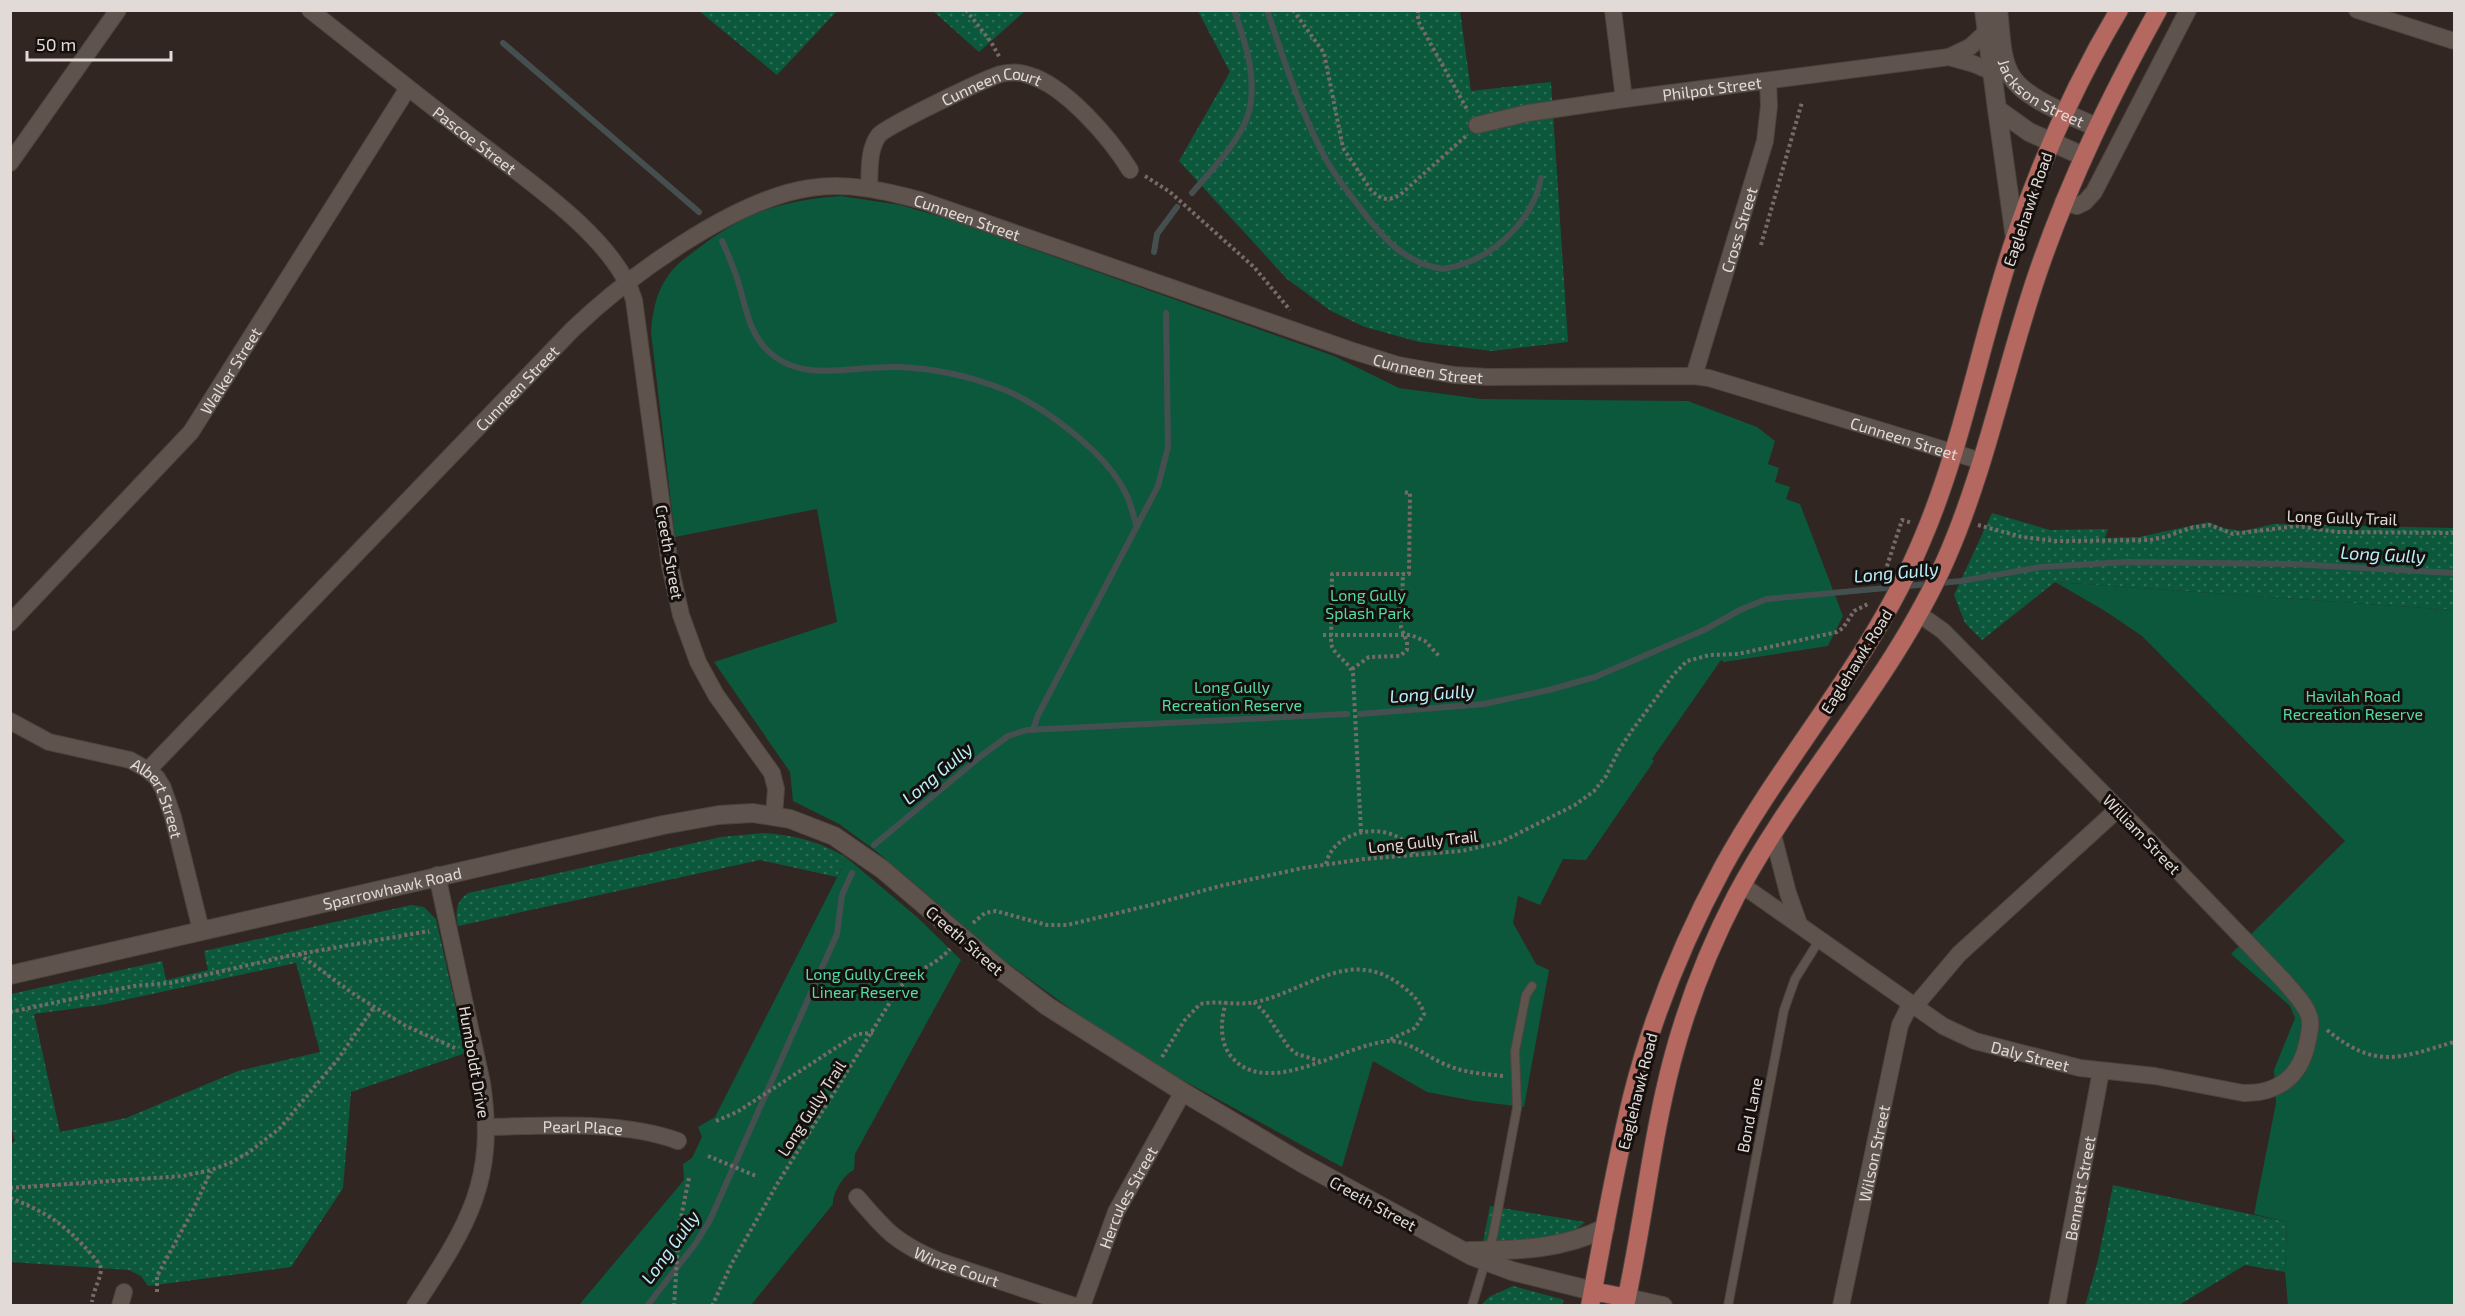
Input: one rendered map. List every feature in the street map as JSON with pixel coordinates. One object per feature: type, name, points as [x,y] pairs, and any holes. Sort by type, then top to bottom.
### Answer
[{"type":"main road","name":"Jackson Street","points":[[1984,10],[1996,110],[2018,126],[2050,143],[2083,156]]},
{"type":"main road","name":"Jackson Street","points":[[1998,10],[2002,49],[2010,75],[2035,97],[2096,127]]},
{"type":"main road","name":"Eaglehawk Road","points":[[1592,1298],[1632,1096],[1649,1038],[1673,972],[1702,908],[1737,842],[1862,656],[1895,600],[1927,529],[1953,452],[2015,238],[2050,143],[2085,67],[2119,10]]},
{"type":"main road","points":[[2085,67],[2129,10]]},
{"type":"main road","name":"Eaglehawk Road","points":[[1626,1302],[1663,1099],[1678,1041],[1705,963],[1742,885],[1773,834],[1877,683],[1919,614],[1941,570],[1963,519],[1982,461],[2034,284],[2070,204],[2083,156],[2158,10]]},
{"type":"main road","points":[[1996,110],[2015,238]]},
{"type":"main road","name":"Sparrowhawk Road","points":[[10,975],[437,875],[698,818],[737,813],[774,815]]},
{"type":"main road","name":"Creeth Street","points":[[774,815],[818,828],[848,844],[901,885],[1033,996],[1152,1073],[1302,1163],[1461,1251],[1487,1256]]},
{"type":"main road","points":[[1487,1256],[1578,1241],[1605,1228]]},
{"type":"main road","points":[[1487,1256],[1523,1274],[1592,1298],[1663,1305]]},
{"type":"street","points":[[10,163],[118,10]]},
{"type":"street","name":"Pascoe Street","points":[[310,10],[569,214],[610,254],[628,281]]},
{"type":"street","points":[[1612,10],[1624,99]]},
{"type":"street","name":"Eaglehawk Road","points":[[2070,204],[2085,202],[2094,192],[2188,10]]},
{"type":"street","points":[[2357,10],[2454,41]]},
{"type":"street","name":"Philpot Street","points":[[1478,125],[1528,114],[1624,99],[1949,57],[1970,47],[1985,33]]},
{"type":"street","name":"Philpot Street","points":[[1949,57],[1990,71]]},
{"type":"street","name":"Cunneen Court","points":[[869,188],[872,149],[882,132],[983,81],[1007,73],[1034,77],[1058,92],[1107,136],[1130,170]]},
{"type":"street","name":"Cross Street","points":[[1694,376],[1765,141],[1769,106],[1768,81]]},
{"type":"street","name":"Walker Street","points":[[10,622],[191,432],[408,88]]},
{"type":"street","name":"Cunneen Street","points":[[148,770],[572,330],[628,281],[703,233],[764,201],[810,188],[843,186],[869,188],[954,211],[1386,362],[1454,375],[1488,377],[1694,376],[1728,382],[1982,461]]},
{"type":"street","name":"Creeth Street","points":[[628,281],[634,300],[670,567],[681,615],[698,662],[711,686],[772,773],[776,789],[774,815]]},
{"type":"street","name":"William Street","points":[[1919,614],[1943,630],[2118,809],[2261,956],[2309,1014]]},
{"type":"street","name":"Albert Street","points":[[10,721],[49,742],[130,760],[157,778],[169,803],[201,930]]},
{"type":"street","name":"Wilson Street","points":[[1841,1305],[1900,1025],[1913,1004],[1959,954],[2118,809]]},
{"type":"street","points":[[1773,834],[1791,903],[1800,924]]},
{"type":"street","name":"Humboldt Drive","points":[[415,1305],[452,1248],[472,1209],[484,1168],[487,1127],[482,1083],[437,875]]},
{"type":"street","name":"Daly Street","points":[[1742,885],[1943,1026],[1974,1041],[2101,1071],[2155,1076],[2255,1094],[2276,1088],[2291,1078],[2302,1061],[2307,1047],[2309,1014]]},
{"type":"street","name":"Bennett Street","points":[[2057,1305],[2101,1071]]},
{"type":"street","name":"Hercules Street","points":[[1082,1305],[1116,1212],[1184,1092]]},
{"type":"street","name":"Pearl Place","points":[[487,1127],[619,1127],[649,1131],[678,1141]]},
{"type":"street","name":"Winze Court","points":[[856,1197],[894,1238],[917,1252],[1075,1305]]},
{"type":"lane","name":"Bond Lane","points":[[1728,1305],[1785,1010],[1795,979],[1820,938]]},
{"type":"lane","points":[[1472,1305],[1487,1256],[1518,1102],[1515,1051],[1526,995],[1532,986]]},
{"type":"path","points":[[966,10],[991,42],[1007,73]]},
{"type":"path","points":[[1293,10],[1324,52],[1343,148],[1371,190],[1384,200],[1392,200],[1401,194],[1478,125],[1418,21],[1418,10]]},
{"type":"path","points":[[1761,245],[1802,102]]},
{"type":"path","points":[[1130,170],[1149,177],[1170,192],[1254,267],[1288,307],[1300,333]]},
{"type":"path","points":[[1362,832],[1352,669],[1333,649],[1330,635],[1332,574],[1409,574],[1410,493],[1403,492]]},
{"type":"path","points":[[1883,577],[1902,520]]},
{"type":"path","name":"Long Gully Trail","points":[[1982,527],[2056,541],[2150,540],[2190,528],[2210,525],[2233,534],[2297,526],[2337,532],[2454,533]]},
{"type":"path","points":[[1352,669],[1369,657],[1403,655],[1408,646],[1401,627],[1403,573]]},
{"type":"path","name":"Long Gully Trail","points":[[969,928],[981,916],[991,911],[1047,925],[1076,923],[1220,886],[1326,864],[1482,849],[1522,832],[1582,801],[1599,786],[1633,729],[1674,674],[1687,661],[1710,655],[1738,654],[1837,632],[1843,628],[1854,611],[1871,602]]},
{"type":"path","points":[[1323,635],[1404,634],[1425,641],[1438,656]]},
{"type":"path","points":[[1326,864],[1327,858],[1336,846],[1352,835],[1362,832],[1376,831],[1395,836],[1408,845],[1414,854]]},
{"type":"path","points":[[10,1012],[134,986],[170,983],[299,954],[429,930]]},
{"type":"path","name":"Long Gully Trail","points":[[712,1305],[732,1263],[776,1186],[906,979],[938,962],[954,945]]},
{"type":"path","points":[[299,954],[374,1007],[406,1026],[455,1048]]},
{"type":"path","points":[[1152,1073],[1184,1021],[1195,1008],[1207,1003],[1226,1002],[1254,1002],[1329,973],[1360,969],[1374,972],[1400,984],[1422,1006],[1424,1014],[1415,1028],[1388,1041],[1286,1072],[1269,1072],[1257,1071],[1233,1060],[1226,1050],[1223,1040],[1222,1013],[1226,1002]]},
{"type":"path","points":[[1254,1002],[1266,1014],[1289,1048],[1297,1054],[1321,1061]]},
{"type":"path","points":[[10,1188],[183,1176],[211,1170],[248,1153],[279,1128],[338,1059],[374,1007]]},
{"type":"path","points":[[2309,1014],[2343,1044],[2379,1057],[2402,1057],[2454,1042]]},
{"type":"path","points":[[716,1121],[737,1112],[857,1034],[873,1033]]},
{"type":"path","points":[[1388,1041],[1407,1045],[1452,1067],[1515,1077]]},
{"type":"path","points":[[710,1156],[756,1176]]},
{"type":"path","points":[[157,1292],[157,1276],[192,1212],[211,1170]]},
{"type":"path","points":[[674,1305],[679,1227],[688,1178]]},
{"type":"path","points":[[10,1198],[62,1224],[77,1237],[98,1262],[101,1270],[93,1289],[92,1302]]},
{"type":"green space","points":[[699,11],[837,11],[777,75]]},
{"type":"green space","points":[[933,11],[1025,11],[979,52]]},
{"type":"green space","points":[[1198,11],[1460,11],[1471,91],[1551,82],[1568,342],[1492,351],[1419,342],[1365,327],[1331,311],[1287,279],[1179,161],[1230,72]]},
{"type":"green space","name":"Long Gully Recreation Reserve","points":[[841,196],[900,205],[945,218],[1334,356],[1399,388],[1481,399],[1688,401],[1757,427],[1775,441],[1768,464],[1779,468],[1775,482],[1790,487],[1786,499],[1800,504],[1843,616],[1828,646],[1724,662],[1721,660],[1652,759],[1654,761],[1586,860],[1563,859],[1540,905],[1518,896],[1513,923],[1536,964],[1549,970],[1524,1107],[1427,1092],[1373,1061],[1342,1167],[1177,1077],[1097,1028],[1006,962],[876,851],[839,824],[793,801],[790,772],[714,662],[837,622],[817,509],[675,537],[651,332],[657,298],[669,275],[713,237],[747,218],[782,205]]},
{"type":"green space","points":[[1992,513],[2050,530],[2108,529],[2105,538],[2139,537],[2208,522],[2223,528],[2242,531],[2274,524],[2454,528],[2454,610],[2055,582],[1982,640],[1965,623],[1954,595]]},
{"type":"green space","name":"Havilah Road Recreation Reserve","points":[[2055,582],[2454,610],[2454,1305],[2288,1305],[2285,1272],[2287,1222],[2254,1214],[2276,1103],[2274,1070],[2295,1018],[2290,1006],[2231,954],[2345,841],[2142,636]]},
{"type":"green space","points":[[764,833],[807,840],[847,858],[837,877],[760,860],[458,926],[457,908],[468,893],[721,837]]},
{"type":"green space","name":"Long Gully Creek Linear Reserve","points":[[847,858],[917,917],[961,960],[855,1154],[854,1170],[839,1185],[833,1204],[751,1305],[579,1305],[684,1180],[683,1164],[692,1158],[702,1137],[698,1127],[715,1117]]},
{"type":"green space","points":[[411,905],[424,907],[436,919],[466,1053],[351,1092],[343,1188],[291,1267],[148,1286],[141,1276],[129,1270],[11,1262],[10,1143],[15,1142],[10,1122],[11,994],[162,961],[166,980],[208,970],[204,951]],"holes":[[[296,963],[320,1052],[238,1071],[126,1118],[60,1132],[34,1014],[101,1005]]]},
{"type":"green space","points":[[2113,1185],[2287,1222],[2285,1272],[2245,1265],[2179,1305],[2085,1306],[2098,1260]]},
{"type":"green space","points":[[1490,1206],[1585,1222],[1576,1229],[1551,1238],[1522,1242],[1483,1242]]},
{"type":"green space","points":[[1513,1286],[1564,1301],[1562,1306],[1481,1305],[1489,1297]]},
{"type":"waterway","points":[[1192,193],[1237,138],[1247,118],[1250,105],[1252,91],[1250,64],[1234,10]]},
{"type":"waterway","points":[[1267,10],[1298,97],[1324,156],[1342,185],[1375,227],[1394,246],[1416,261],[1443,269],[1460,265],[1492,249],[1506,238],[1528,211],[1541,178]]},
{"type":"waterway","points":[[503,43],[699,212]]},
{"type":"waterway","points":[[1154,252],[1157,234],[1177,207]]},
{"type":"waterway","points":[[722,241],[736,275],[755,334],[767,350],[781,361],[812,370],[881,367],[925,369],[966,377],[1005,390],[1056,419],[1104,462],[1125,492],[1137,527]]},
{"type":"waterway","points":[[1033,730],[1038,715],[1158,486],[1168,447],[1166,313]]},
{"type":"waterway","name":"Long Gully","points":[[1360,714],[1484,704],[1549,690],[1595,677],[1704,630],[1742,609],[1767,599],[1961,581],[2041,567],[2128,562],[2292,564],[2454,573]]},
{"type":"waterway","name":"Long Gully","points":[[874,845],[981,756],[1008,736],[1027,730],[1347,714]]},
{"type":"waterway","name":"Long Gully","points":[[647,1306],[696,1243],[710,1220],[837,934],[842,895],[852,873]]},
{"type":"park label","name":"Long Gully Splash Park","points":[[1368,603]]}]
